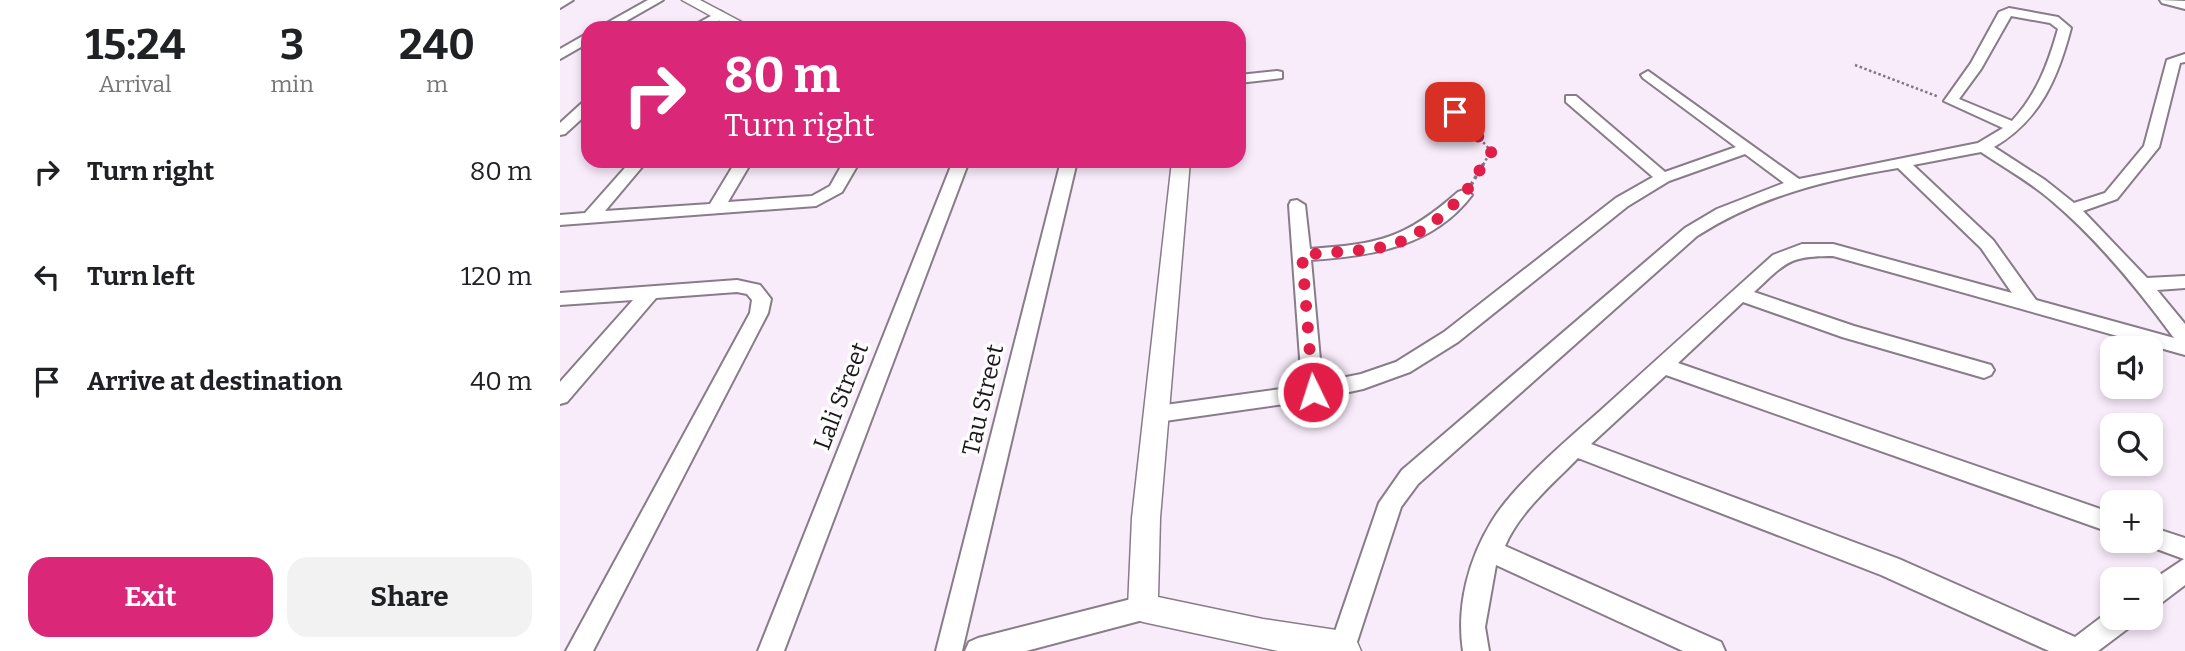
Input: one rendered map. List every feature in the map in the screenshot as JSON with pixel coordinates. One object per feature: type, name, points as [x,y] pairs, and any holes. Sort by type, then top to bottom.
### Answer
[{"type":"street","points":[[560,4],[567,0]]},
{"type":"street","points":[[617,21],[657,0]]},
{"type":"street","points":[[689,0],[732,21]]},
{"type":"street","points":[[2166,0],[2185,5]]},
{"type":"street","points":[[978,651],[1143,608],[1344,649],[1391,503],[1409,477],[1691,232],[1731,207],[1797,185],[1840,174],[1983,147],[2014,127],[2037,104],[2046,86],[2065,28],[2060,22],[2021,12],[2003,15],[1989,45],[1972,72],[1955,91],[1951,101],[2014,127]]},
{"type":"street","points":[[708,21],[720,15]]},
{"type":"street","points":[[560,55],[581,42]]},
{"type":"street","points":[[2071,209],[2111,196],[2151,147],[2174,60],[2185,58]]},
{"type":"street","points":[[1246,78],[1278,75]]},
{"type":"street","points":[[1648,75],[1744,149],[1797,185]]},
{"type":"street","points":[[1571,99],[1663,178]]},
{"type":"street","points":[[560,131],[581,112]]},
{"type":"street","points":[[1983,147],[2036,181],[2071,209],[2141,285],[2185,338]]},
{"type":"street","points":[[1158,414],[1313,392],[1385,374],[1413,362],[1461,329],[1622,202],[1663,178],[1744,149]]},
{"type":"street","points":[[1903,164],[1987,244],[2030,305]]},
{"type":"street","points":[[590,218],[633,168]]},
{"type":"street","points":[[716,208],[740,168]]},
{"type":"street","points":[[560,219],[821,200],[836,188],[848,168]]},
{"type":"street","name":"Lali Street","points":[[771,651],[958,168]]},
{"type":"street","name":"Tau Street","points":[[949,651],[1067,168]]},
{"type":"street","points":[[1143,608],[1146,519],[1180,168]]},
{"type":"street","points":[[1302,255],[1375,249],[1396,244],[1431,225],[1464,195]]},
{"type":"street","points":[[1297,205],[1313,392]]},
{"type":"street","points":[[1476,651],[1472,627],[1475,601],[1489,550],[1501,527],[1520,503],[1574,447],[1739,294],[1779,259],[1790,253],[1815,249],[1833,250],[1872,259],[2185,348]]},
{"type":"street","points":[[2141,285],[2185,282]]},
{"type":"street","points":[[560,299],[710,288],[752,289],[760,295],[762,304],[579,651]]},
{"type":"street","points":[[560,396],[649,294]]},
{"type":"street","points":[[1739,294],[1849,332],[1984,370]]},
{"type":"street","points":[[1664,366],[2100,519]]},
{"type":"street","points":[[1574,447],[1890,568],[2078,651],[2106,630]]},
{"type":"street","points":[[2163,541],[2185,549]]},
{"type":"street","points":[[1489,550],[1712,651]]},
{"type":"street","points":[[2163,587],[2185,570]]},
{"type":"path","points":[[1855,65],[1951,101]]},
{"type":"path","points":[[1450,105],[1492,151],[1464,195]]},
{"type":"route","points":[[1313,392],[1302,255],[1391,246],[1431,225],[1445,213],[1464,195],[1492,151],[1455,112]]}]
